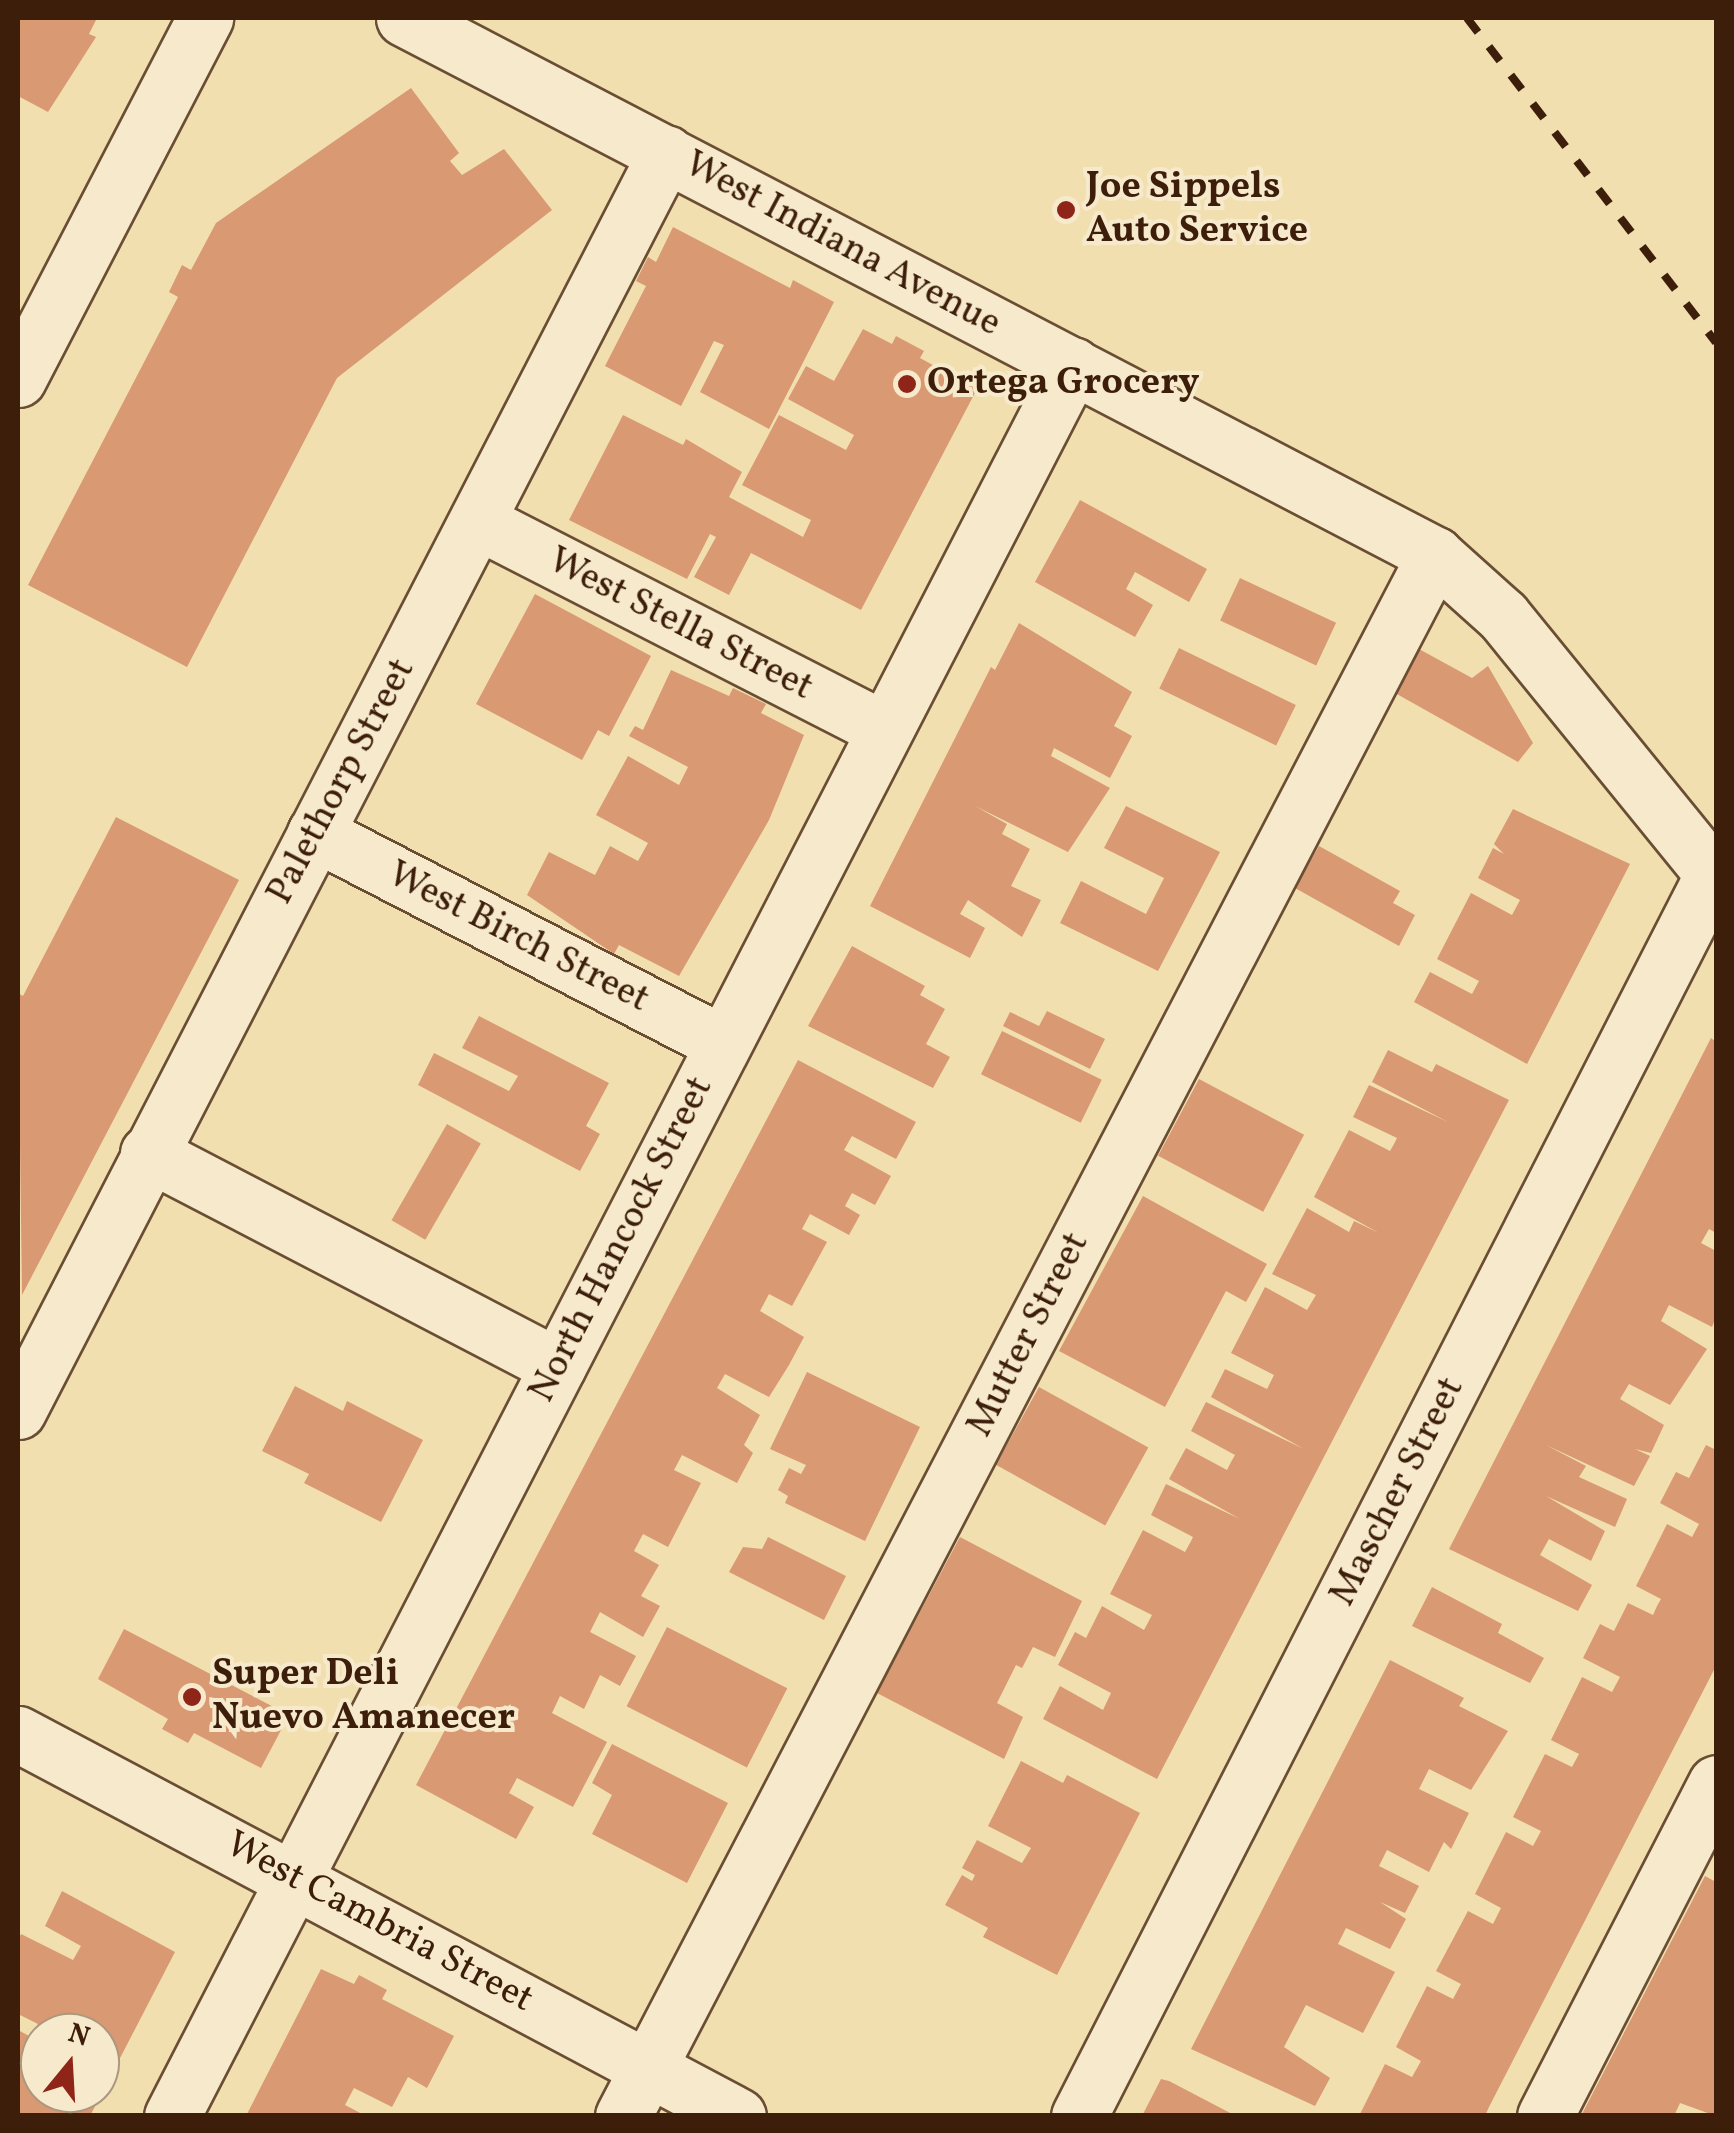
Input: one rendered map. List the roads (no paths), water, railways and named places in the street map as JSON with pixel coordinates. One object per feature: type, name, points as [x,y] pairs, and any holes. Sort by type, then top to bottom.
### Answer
[{"type":"street","points":[[18,379],[205,18]]},
{"type":"street","name":"West Indiana Avenue","points":[[404,18],[1435,555],[1502,616],[1715,873]]},
{"type":"street","name":"Palethorp Street","points":[[18,1411],[666,153]]},
{"type":"street","name":"North Hancock Street","points":[[172,2116],[882,728],[1073,366]]},
{"type":"street","name":"West Stella Street","points":[[478,522],[882,728]]},
{"type":"street","name":"Mutter Street","points":[[623,2116],[1435,555]]},
{"type":"street","name":"West Birch Street","points":[[315,833],[722,1043]]},
{"type":"street","name":"Mascher Street","points":[[1079,2116],[1715,873]]},
{"type":"street","points":[[148,1154],[558,1366]]},
{"type":"street","name":"West Cambria Street","points":[[18,1734],[296,1878],[738,2116]]},
{"type":"street","points":[[1545,2116],[1716,1784]]},
{"type":"railway","points":[[1467,18],[1716,343]]},
{"type":"place","name":"Joe Sippels Auto Service","points":[[1066,210]]},
{"type":"place","name":"Ortega Grocery","points":[[907,384]]},
{"type":"place","name":"Super Deli Nuevo Amanecer","points":[[192,1697]]}]
